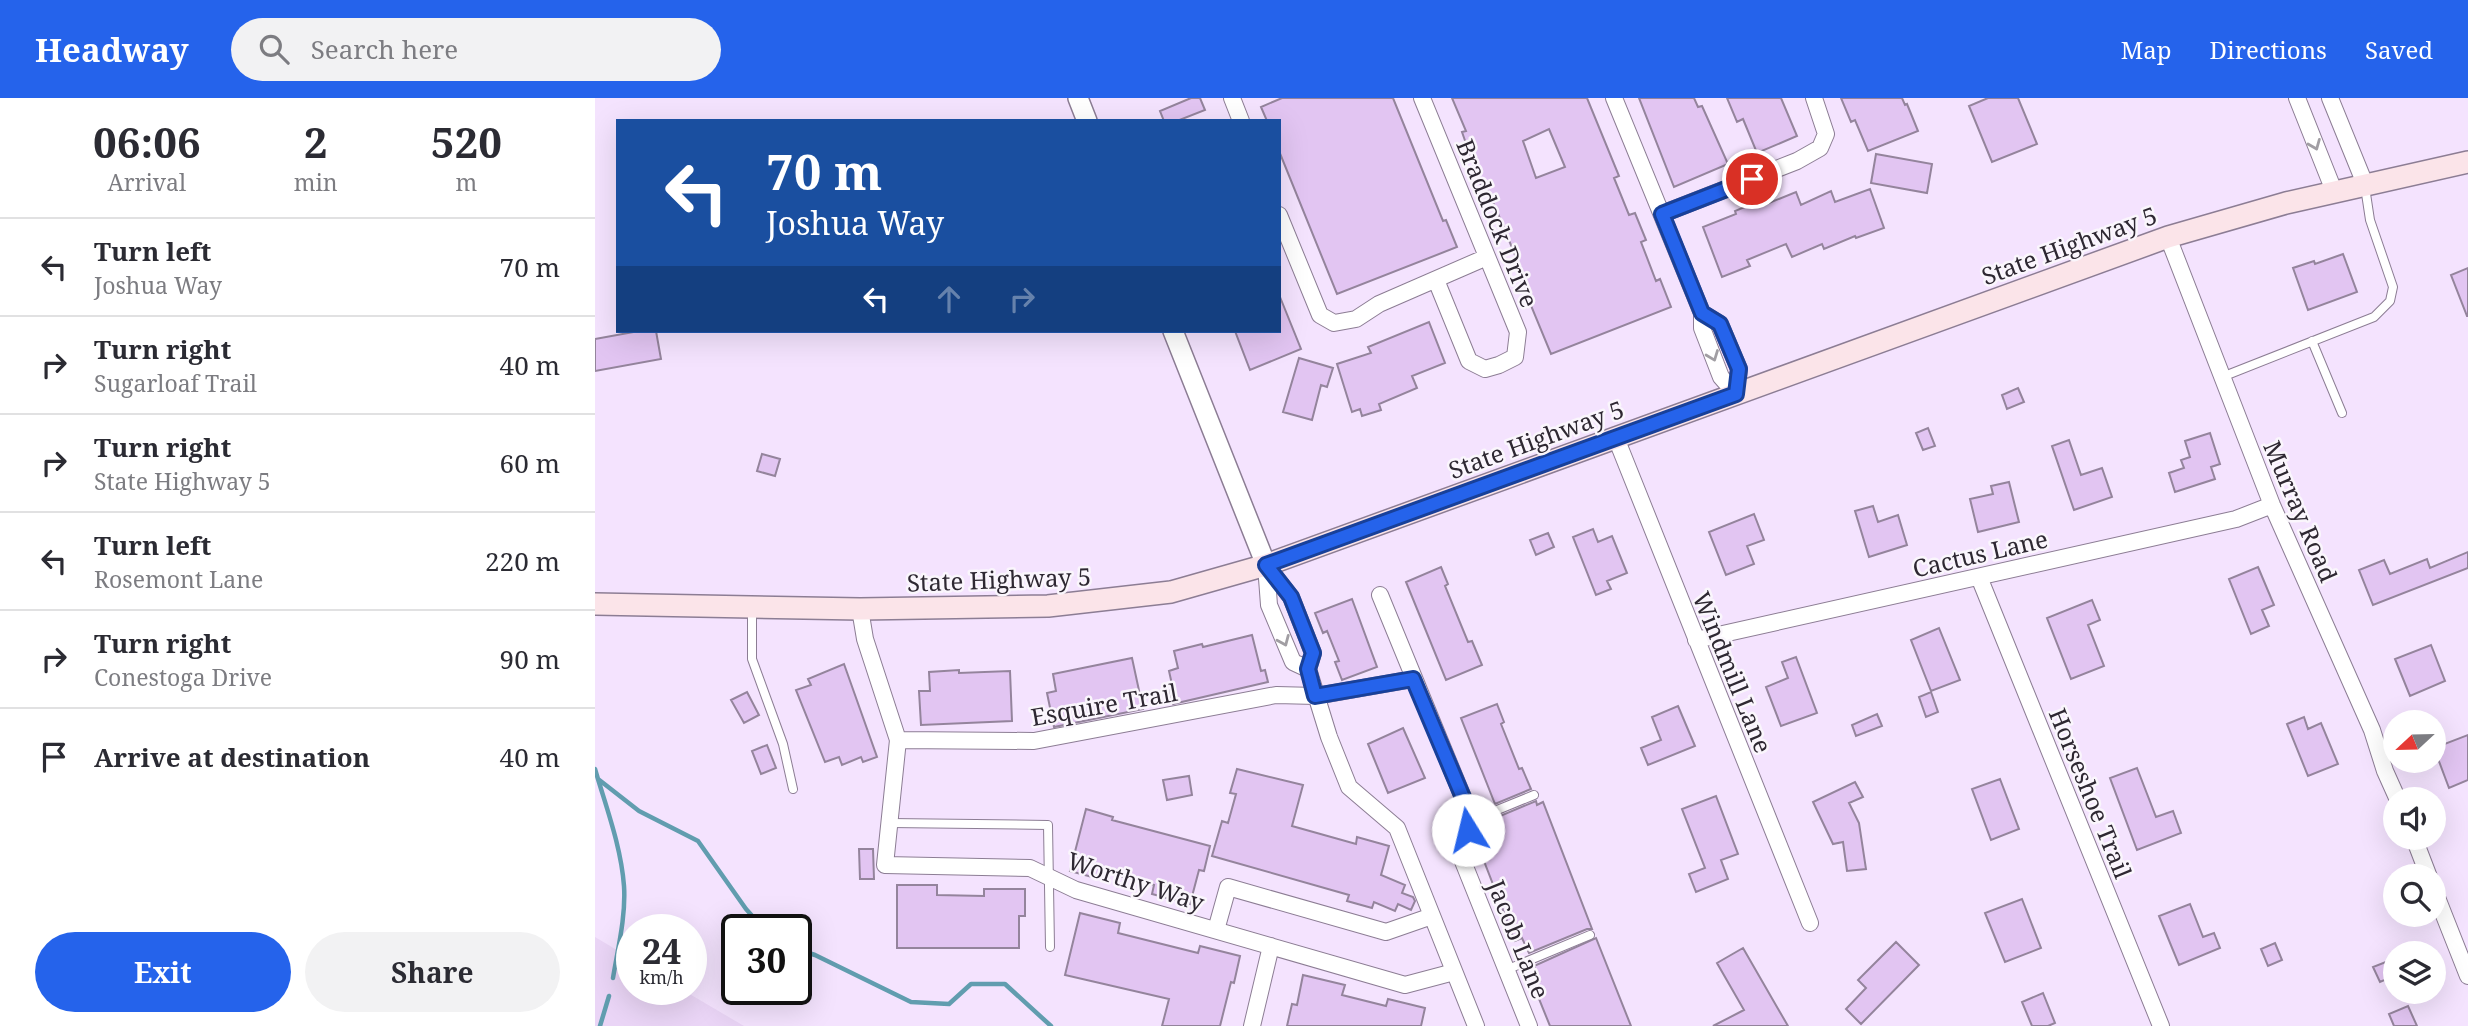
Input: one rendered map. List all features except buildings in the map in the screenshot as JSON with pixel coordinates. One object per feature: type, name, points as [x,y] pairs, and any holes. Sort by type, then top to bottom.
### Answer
[{"type":"main road","name":"State Highway 5","points":[[595,604],[860,609],[1014,608],[1093,603],[1171,592],[1266,565],[2168,237],[2286,202],[2468,162]]},
{"type":"street","points":[[1077,98],[1086,119]]},
{"type":"street","points":[[1232,98],[1240,119]]},
{"type":"street","name":"Braddock Drive","points":[[1422,98],[1518,332],[1515,357],[1485,369],[1469,361],[1436,280]]},
{"type":"street","points":[[1614,98],[1702,313],[1702,328],[1721,377],[1736,394]]},
{"type":"street","points":[[1662,214],[1797,161],[1820,148],[1826,134],[1814,98]]},
{"type":"street","points":[[2297,98],[2334,191]]},
{"type":"street","points":[[2330,98],[2365,184]]},
{"type":"street","points":[[1281,220],[1320,315],[1334,323],[1356,319],[1379,304],[1487,257]]},
{"type":"street","name":"Murray Road","points":[[2168,237],[2272,505],[2372,730],[2392,787]]},
{"type":"street","points":[[1174,333],[1266,565],[1291,597],[1313,653],[1308,669],[1315,696],[1349,787],[1397,828],[1476,1026]]},
{"type":"street","name":"Windmill Lane","points":[[1616,438],[1809,923]]},
{"type":"street","name":"Cactus Lane","points":[[1696,640],[2236,519],[2272,505]]},
{"type":"street","points":[[1266,565],[1269,605],[1293,662],[1308,669]]},
{"type":"street","name":"Horseshoe Trail","points":[[1979,577],[2161,1026]]},
{"type":"street","name":"Jacob Lane","points":[[1380,595],[1467,807],[1468,830],[1460,854],[1529,1026]]},
{"type":"street","name":"Worthy Way","points":[[860,609],[870,654],[898,740],[885,865],[1030,868],[1076,890],[1405,985],[1454,972]]},
{"type":"street","name":"Esquire Trail","points":[[898,740],[1034,741],[1276,695],[1315,696],[1413,679]]},
{"type":"street","name":"Worthy Way","points":[[1216,930],[1228,887],[1385,932],[1432,916]]},
{"type":"street","points":[[2446,920],[2468,976]]},
{"type":"street","points":[[1252,1026],[1271,946]]},
{"type":"lane","points":[[2222,377],[2374,317],[2390,301],[2393,287],[2371,220],[2365,184]]},
{"type":"lane","points":[[2312,341],[2342,413]]},
{"type":"lane","points":[[752,606],[752,659],[783,744],[793,789]]},
{"type":"lane","points":[[1468,818],[1485,815],[1534,795]]},
{"type":"lane","points":[[890,823],[1048,825],[1049,947]]},
{"type":"lane","points":[[1506,970],[1590,935]]},
{"type":"shaded area","points":[[595,937],[616,949],[616,1005],[707,1004],[744,1026],[595,1026]]},
{"type":"waterway","points":[[595,769],[616,841],[624,886],[623,920],[613,978]]},
{"type":"waterway","points":[[598,779],[639,811],[698,841],[750,914]]},
{"type":"waterway","points":[[812,954],[911,1002],[949,1004],[971,984],[1005,984],[1051,1026]]},
{"type":"waterway","points":[[600,1026],[609,996]]},
{"type":"route","points":[[1468,830],[1467,807],[1413,679],[1315,696],[1308,669],[1313,653],[1291,597],[1266,565],[1736,394],[1739,369],[1720,324],[1702,313],[1662,214],[1752,179]]}]
